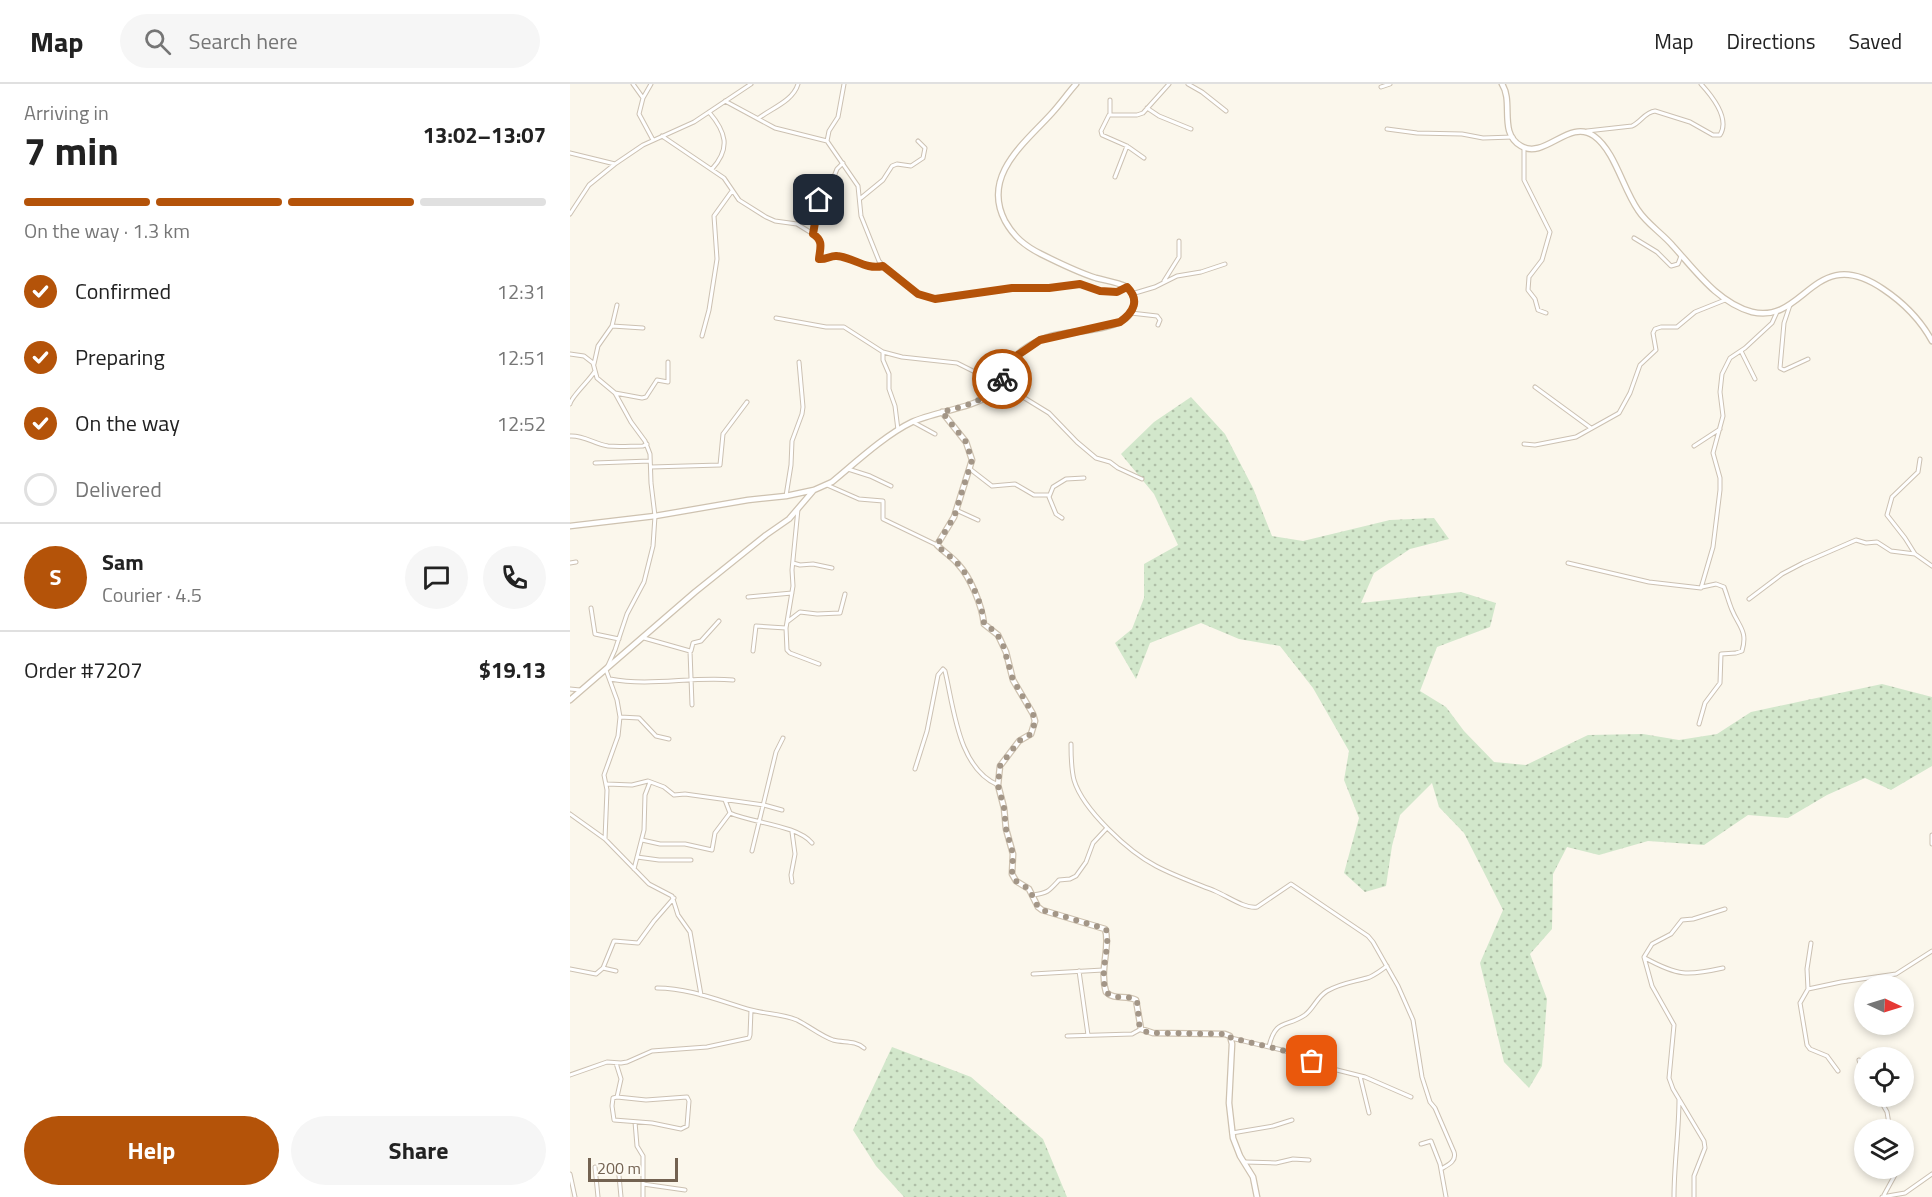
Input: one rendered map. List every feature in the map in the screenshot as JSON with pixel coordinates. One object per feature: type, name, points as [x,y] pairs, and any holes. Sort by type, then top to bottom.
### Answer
[{"type":"main road","points":[[570,526],[786,496],[826,486],[898,430],[989,395],[999,384],[1015,357],[1033,344],[1051,336],[1114,324],[1131,313],[1135,300],[1127,287],[1080,272],[1029,248],[1013,234],[1000,210],[998,194],[1000,180],[1010,160],[1021,144],[1052,113],[1076,84]]},
{"type":"main road","points":[[1502,84],[1506,91],[1508,123],[1513,137],[1524,148],[1541,147],[1570,134],[1584,132],[1594,136],[1603,146],[1637,210],[1701,277],[1727,299],[1752,312],[1777,312],[1827,279],[1845,274],[1858,275],[1873,282],[1903,303],[1923,324],[1932,341]]},
{"type":"main road","points":[[942,412],[969,448],[972,460],[956,510],[937,545],[957,563],[965,575],[982,606],[984,624],[996,632],[1003,645],[1013,680],[1034,718],[1031,734],[1019,741],[1000,766],[998,785],[1013,854],[1012,874],[1016,881],[1029,889],[1042,910],[1106,929],[1108,939],[1103,970],[1104,986],[1109,995],[1129,996],[1136,1000],[1141,1029],[1153,1033],[1225,1034],[1231,1038],[1229,1103],[1232,1133],[1243,1162],[1253,1177],[1257,1197]]},
{"type":"main road","points":[[570,700],[695,592],[789,519],[814,490]]},
{"type":"street","points":[[633,84],[643,98]]},
{"type":"street","points":[[651,84],[643,98],[639,114],[653,140]]},
{"type":"street","points":[[570,214],[589,185],[615,164],[653,140],[687,126],[751,84]]},
{"type":"street","points":[[759,118],[790,97],[798,84]]},
{"type":"street","points":[[827,141],[838,117],[844,84]]},
{"type":"street","points":[[1144,159],[1127,146],[1101,134],[1106,118],[1110,115],[1139,115],[1169,84]]},
{"type":"street","points":[[1188,84],[1226,111]]},
{"type":"street","points":[[1381,87],[1390,84]]},
{"type":"street","points":[[1584,132],[1632,126],[1651,111],[1655,111],[1690,123],[1713,135],[1720,135],[1723,119],[1701,84]]},
{"type":"street","points":[[1110,100],[1110,115]]},
{"type":"street","points":[[724,101],[775,128],[827,141],[858,186],[861,198],[860,212],[867,235],[883,266],[918,294],[935,299],[1012,288],[1049,288],[1080,284],[1100,291],[1117,292],[1127,287]]},
{"type":"street","points":[[1147,108],[1159,116],[1191,129]]},
{"type":"street","points":[[709,112],[720,126],[724,149],[720,160],[712,169]]},
{"type":"street","points":[[1387,129],[1417,134],[1513,137]]},
{"type":"street","points":[[662,136],[724,178],[739,200],[766,217],[797,224],[813,234],[820,240],[819,258],[821,260],[836,255],[870,268],[883,266]]},
{"type":"street","points":[[861,198],[884,180],[892,166],[897,164],[911,166],[923,158],[925,148],[918,141]]},
{"type":"street","points":[[1115,177],[1127,146]]},
{"type":"street","points":[[1524,148],[1524,180],[1550,232],[1542,260],[1529,277],[1528,290],[1535,299],[1538,309],[1546,313]]},
{"type":"street","points":[[570,153],[615,164]]},
{"type":"street","points":[[813,234],[819,196],[843,163]]},
{"type":"street","points":[[702,336],[709,310],[717,259],[714,216],[732,191]]},
{"type":"street","points":[[1634,238],[1657,252],[1671,266],[1678,264],[1682,256]]},
{"type":"street","points":[[1163,283],[1179,257],[1179,241]]},
{"type":"street","points":[[1131,292],[1135,293],[1177,276],[1201,272],[1225,264]]},
{"type":"street","points":[[1524,444],[1576,437],[1622,410],[1638,369],[1656,350],[1653,333],[1655,329],[1677,327],[1695,312],[1727,299]]},
{"type":"street","points":[[1790,303],[1784,323],[1780,368],[1784,370],[1808,359]]},
{"type":"street","points":[[605,839],[607,784],[605,772],[618,736],[620,717],[617,700],[606,670],[627,614],[644,582],[654,546],[655,516],[647,444],[631,422],[615,393],[599,380],[594,366],[598,346],[612,326],[617,305]]},
{"type":"street","points":[[1702,587],[1713,547],[1720,484],[1713,453],[1724,416],[1720,386],[1722,374],[1730,358],[1772,323],[1777,312]]},
{"type":"street","points":[[1131,313],[1157,316],[1160,319],[1158,325]]},
{"type":"street","points":[[776,318],[826,327],[844,327],[883,352],[902,357],[957,363],[999,384]]},
{"type":"street","points":[[612,326],[643,328]]},
{"type":"street","points":[[1741,351],[1755,379]]},
{"type":"street","points":[[883,352],[883,360],[890,374],[889,389],[895,406],[898,430]]},
{"type":"street","points":[[570,354],[584,356],[594,366]]},
{"type":"street","points":[[615,393],[644,398],[657,380],[668,382],[668,362]]},
{"type":"street","points":[[786,496],[792,441],[803,406],[799,362]]},
{"type":"street","points":[[570,404],[572,397],[581,390],[595,371]]},
{"type":"street","points":[[1535,387],[1591,428]]},
{"type":"street","points":[[989,395],[1018,394],[1049,413],[1096,458],[1110,462],[1142,479]]},
{"type":"street","points":[[651,467],[720,465],[723,434],[747,402]]},
{"type":"street","points":[[914,422],[935,434]]},
{"type":"street","points":[[1694,446],[1721,428]]},
{"type":"street","points":[[570,436],[581,435],[589,441],[607,446],[647,444]]},
{"type":"street","points":[[1920,459],[1918,472],[1892,497],[1887,516],[1915,554],[1932,566]]},
{"type":"street","points":[[595,463],[650,461]]},
{"type":"street","points":[[848,469],[891,486]]},
{"type":"street","points":[[970,469],[992,486],[1015,484],[1034,495],[1049,495]]},
{"type":"street","points":[[1062,518],[1056,514],[1049,495],[1053,487],[1060,481],[1084,478]]},
{"type":"street","points":[[826,486],[859,499],[883,501],[883,519],[937,545]]},
{"type":"street","points":[[798,509],[792,593],[786,628],[788,652],[819,664]]},
{"type":"street","points":[[956,510],[978,520]]},
{"type":"street","points":[[1749,599],[1782,574],[1856,540],[1866,543],[1877,542],[1891,551],[1915,554]]},
{"type":"street","points":[[570,562],[576,562]]},
{"type":"street","points":[[793,562],[800,565],[813,564],[832,568]]},
{"type":"street","points":[[1568,562],[1649,582],[1699,589],[1716,584],[1724,587],[1732,612],[1746,640],[1742,651],[1721,654],[1720,683],[1706,703],[1699,724]]},
{"type":"street","points":[[748,597],[792,593]]},
{"type":"street","points":[[787,622],[800,612],[840,613],[844,594]]},
{"type":"street","points":[[591,608],[595,634],[619,639]]},
{"type":"street","points":[[692,705],[690,680],[693,643],[701,641],[719,621]]},
{"type":"street","points":[[753,651],[756,626],[786,628]]},
{"type":"street","points":[[644,638],[691,652]]},
{"type":"street","points":[[915,769],[927,731],[938,675],[942,669],[945,670],[953,709],[970,760],[988,781],[998,785]]},
{"type":"street","points":[[610,679],[630,682],[733,680]]},
{"type":"street","points":[[570,689],[581,690]]},
{"type":"street","points":[[620,717],[639,718],[656,736],[669,739]]},
{"type":"street","points":[[752,851],[776,752],[783,738]]},
{"type":"street","points":[[1071,744],[1070,764],[1075,783],[1082,796],[1107,828],[1126,846],[1153,865],[1252,908],[1292,884],[1368,936],[1398,986],[1413,1020],[1422,1077],[1430,1102],[1435,1108],[1455,1155],[1453,1161],[1441,1169]]},
{"type":"street","points":[[607,784],[632,785],[650,782],[674,795],[685,794],[764,805],[782,810]]},
{"type":"street","points":[[634,869],[642,840],[645,795],[650,782]]},
{"type":"street","points":[[725,800],[730,813],[792,832],[808,838],[812,843]]},
{"type":"street","points":[[642,840],[660,844],[684,844],[712,850],[713,837],[730,813]]},
{"type":"street","points":[[570,814],[605,839],[654,887],[674,898],[678,915],[690,932],[701,995]]},
{"type":"street","points":[[1033,895],[1050,891],[1059,880],[1076,876],[1086,862],[1093,843],[1107,828]]},
{"type":"street","points":[[792,832],[795,854],[792,882]]},
{"type":"street","points":[[1932,835],[1932,844]]},
{"type":"street","points":[[637,857],[691,860]]},
{"type":"street","points":[[570,969],[594,975],[603,968],[614,941],[638,943],[674,898]]},
{"type":"street","points":[[1694,1197],[1694,1176],[1705,1148],[1704,1141],[1673,1089],[1669,1078],[1674,1025],[1652,986],[1644,957],[1652,944],[1671,934],[1682,920],[1725,909]]},
{"type":"street","points":[[1811,943],[1807,969],[1808,989],[1800,1003],[1807,1045],[1810,1049],[1827,1056],[1838,1071]]},
{"type":"street","points":[[1808,989],[1896,974],[1932,951]]},
{"type":"street","points":[[1644,957],[1674,972],[1695,974],[1723,968]]},
{"type":"street","points":[[1269,1046],[1275,1030],[1306,1014],[1317,998],[1328,990],[1350,981],[1368,978],[1387,966]]},
{"type":"street","points":[[603,968],[616,971]]},
{"type":"street","points":[[1033,974],[1103,970]]},
{"type":"street","points":[[1079,971],[1088,1035]]},
{"type":"street","points":[[657,988],[727,1001],[751,1010],[795,1020],[831,1040],[858,1043],[864,1048]]},
{"type":"street","points":[[570,1076],[606,1062],[627,1062],[652,1051],[706,1047],[746,1039],[750,1035],[751,1010]]},
{"type":"street","points":[[1067,1036],[1132,1034],[1141,1029]]},
{"type":"street","points":[[1231,1038],[1301,1056],[1329,1068],[1360,1076],[1411,1097]]},
{"type":"street","points":[[616,1063],[621,1079],[617,1097]]},
{"type":"street","points":[[1360,1076],[1369,1113]]},
{"type":"street","points":[[678,1096],[688,1099],[687,1126],[684,1129],[614,1120],[612,1102],[613,1098],[617,1097],[646,1100],[678,1096]]},
{"type":"street","points":[[1674,1197],[1679,1097]]},
{"type":"street","points":[[1232,1133],[1273,1126],[1292,1120]]},
{"type":"street","points":[[635,1122],[637,1146],[643,1156],[643,1197]]},
{"type":"street","points":[[1420,1144],[1429,1141],[1432,1143],[1441,1169],[1446,1197]]},
{"type":"street","points":[[1243,1162],[1276,1163],[1293,1159],[1309,1160]]},
{"type":"street","points":[[618,1165],[621,1197]]},
{"type":"street","points":[[595,1167],[598,1197]]},
{"type":"street","points":[[570,1174],[575,1197]]},
{"type":"street","points":[[1883,1197],[1905,1193],[1932,1174]]},
{"type":"street","points":[[1883,1197],[1893,1179]]},
{"type":"street","points":[[643,1184],[685,1190]]},
{"type":"green space","points":[[1191,397],[1225,434],[1253,488],[1272,536],[1303,541],[1390,520],[1434,518],[1449,539],[1410,549],[1374,573],[1361,603],[1461,592],[1496,603],[1490,627],[1437,647],[1420,691],[1446,707],[1464,731],[1494,762],[1526,765],[1588,735],[1643,734],[1679,740],[1717,734],[1751,712],[1882,684],[1932,697],[1932,766],[1891,790],[1865,778],[1827,795],[1788,818],[1748,815],[1704,845],[1648,841],[1599,855],[1567,847],[1553,874],[1552,929],[1530,954],[1547,999],[1542,1066],[1529,1088],[1504,1062],[1480,963],[1503,910],[1464,833],[1439,807],[1432,783],[1400,815],[1392,846],[1386,886],[1365,892],[1344,873],[1359,818],[1344,780],[1349,751],[1313,688],[1280,646],[1239,639],[1201,623],[1150,643],[1136,679],[1115,643],[1132,629],[1144,598],[1144,564],[1178,545],[1154,494],[1121,454],[1154,422]]},
{"type":"green space","points":[[892,1047],[971,1077],[1043,1139],[1067,1197],[904,1197],[876,1166],[853,1130]]},
{"type":"way so far","points":[[1002,379],[994,391],[985,398],[942,412],[966,442],[972,460],[954,517],[937,545],[957,563],[965,575],[982,606],[984,624],[996,632],[1003,645],[1013,680],[1033,714],[1035,722],[1034,730],[1028,737],[1019,741],[1000,766],[999,771],[998,785],[1013,854],[1012,874],[1016,881],[1029,889],[1038,907],[1042,910],[1106,929],[1108,939],[1103,979],[1106,992],[1114,997],[1129,996],[1136,1000],[1139,1006],[1139,1025],[1143,1031],[1228,1034],[1231,1038],[1242,1042],[1282,1050],[1312,1061]]},
{"type":"route","points":[[819,200],[813,234],[821,243],[819,259],[824,260],[836,255],[870,268],[883,266],[924,297],[935,299],[1012,288],[1049,288],[1080,284],[1100,291],[1117,292],[1127,287],[1131,292],[1135,306],[1131,313],[1120,322],[1040,340],[1015,357],[1002,379]]}]
